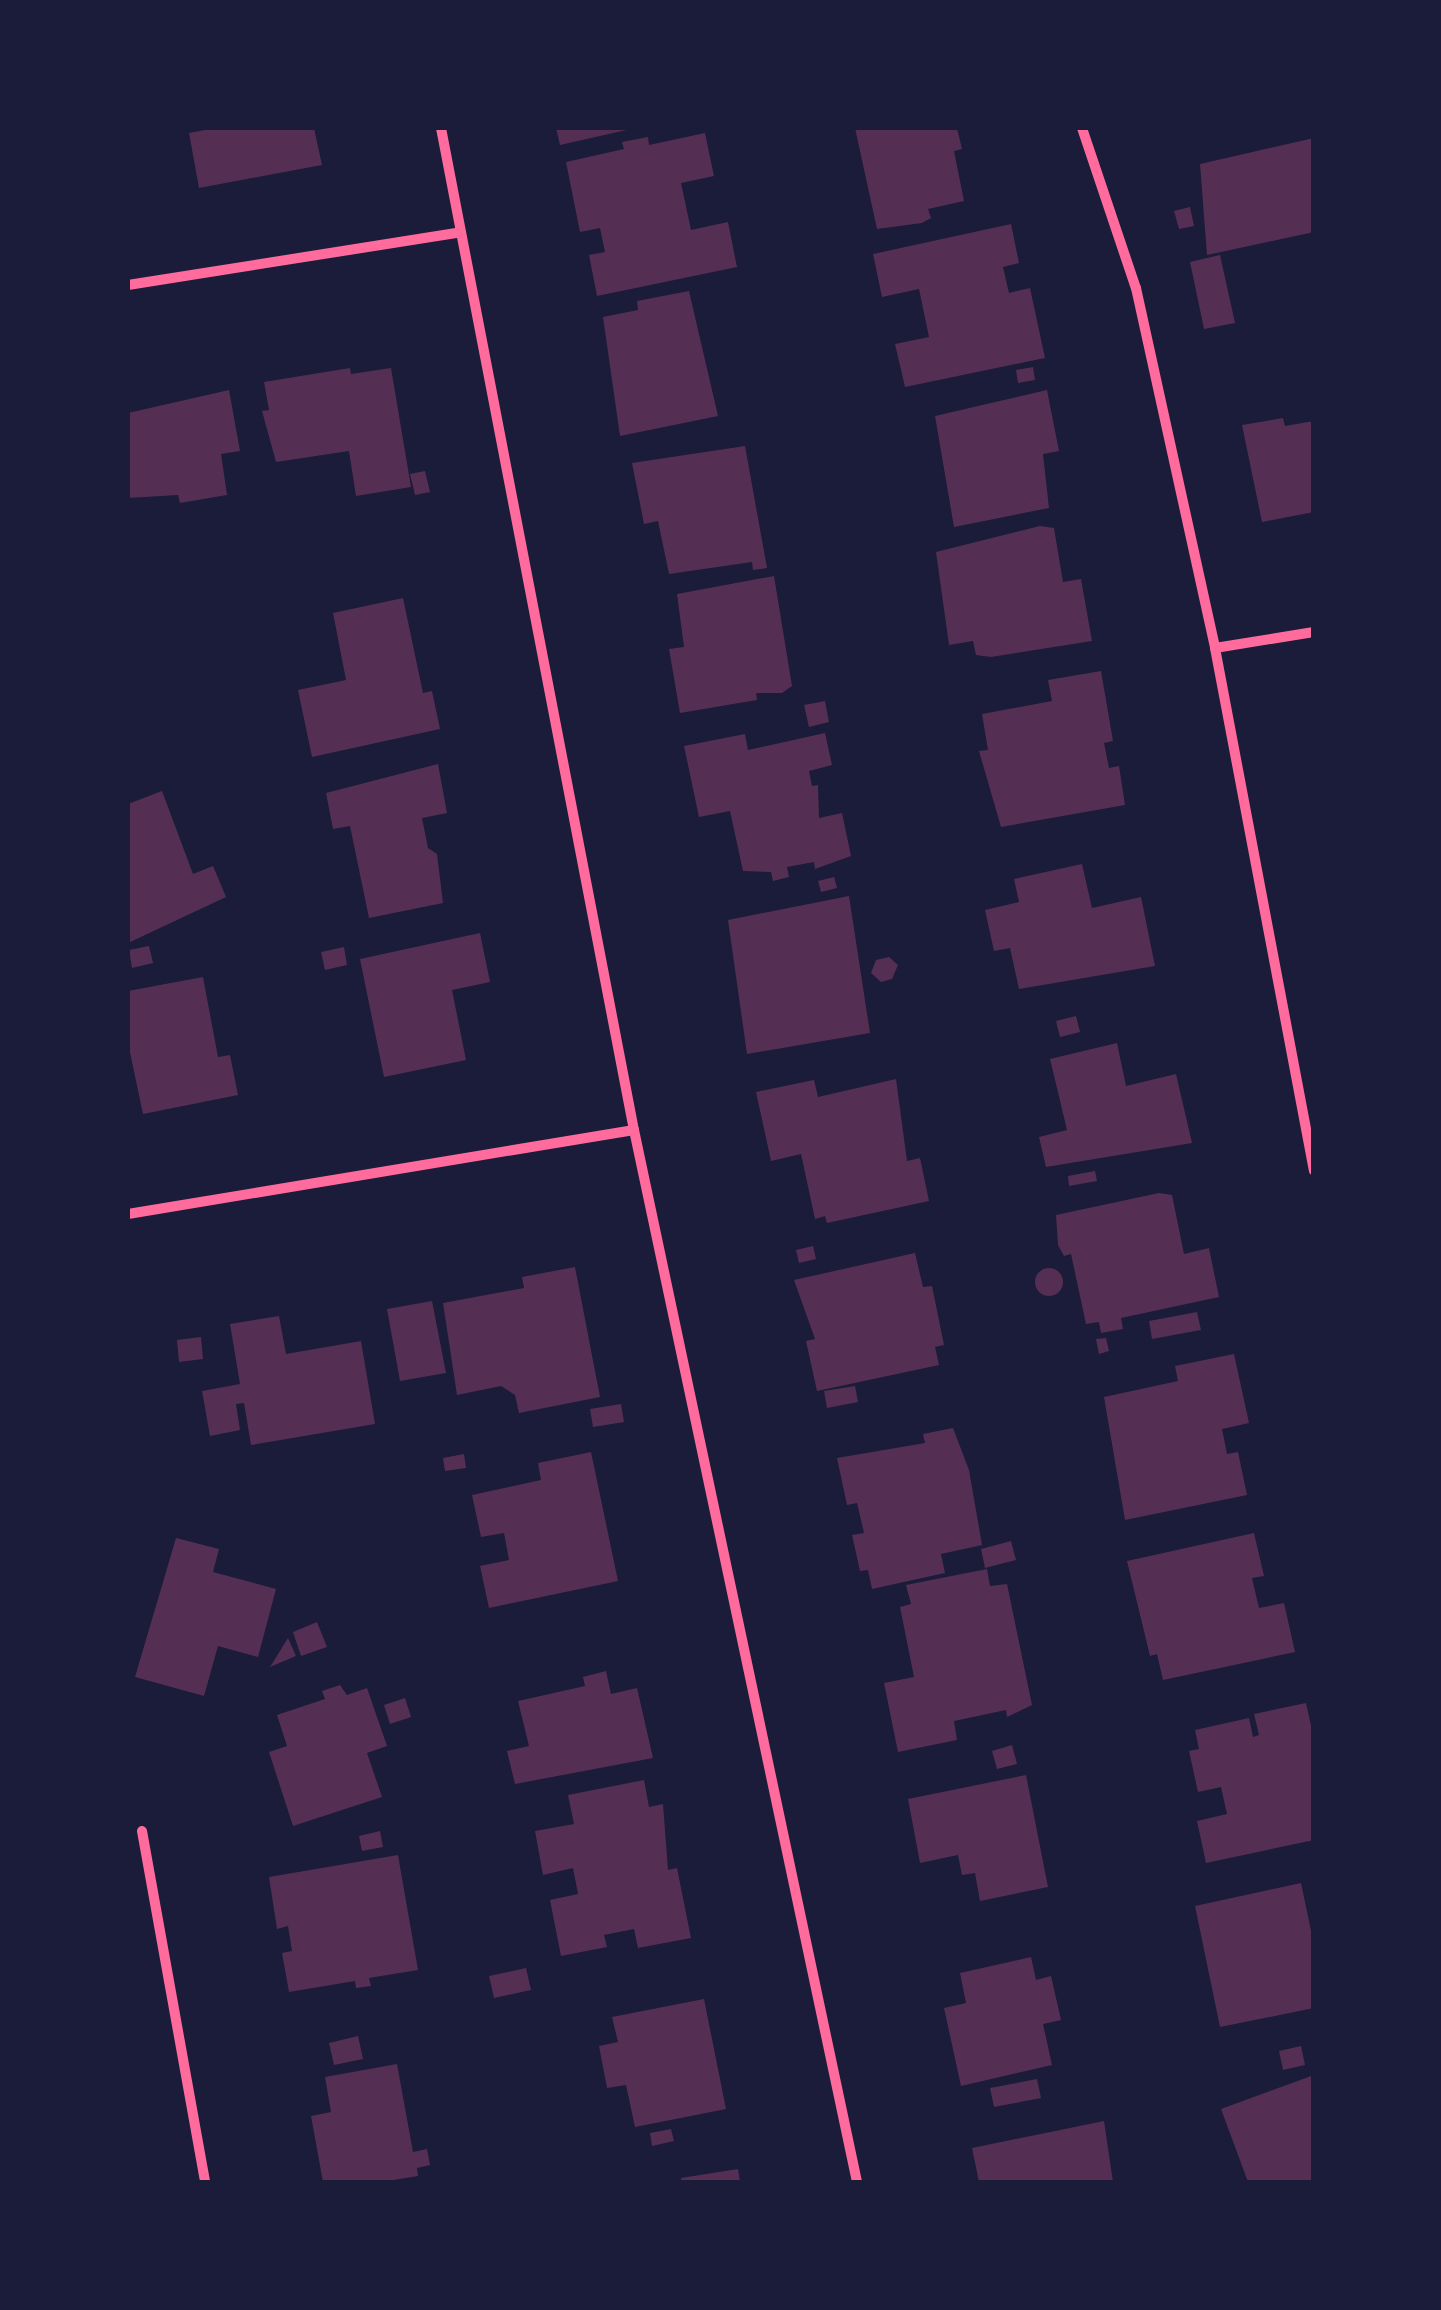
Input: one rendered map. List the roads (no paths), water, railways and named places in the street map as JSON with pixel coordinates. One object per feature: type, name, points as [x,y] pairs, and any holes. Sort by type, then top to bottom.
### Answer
[{"type":"street","points":[[441,128],[634,1130],[857,2182]]},
{"type":"street","points":[[1082,128],[1136,288],[1215,648],[1314,1171]]},
{"type":"street","points":[[128,284],[461,232]]},
{"type":"street","points":[[1215,648],[1314,632]]},
{"type":"street","points":[[128,1214],[634,1130]]},
{"type":"street","points":[[142,1831],[205,2182]]}]
